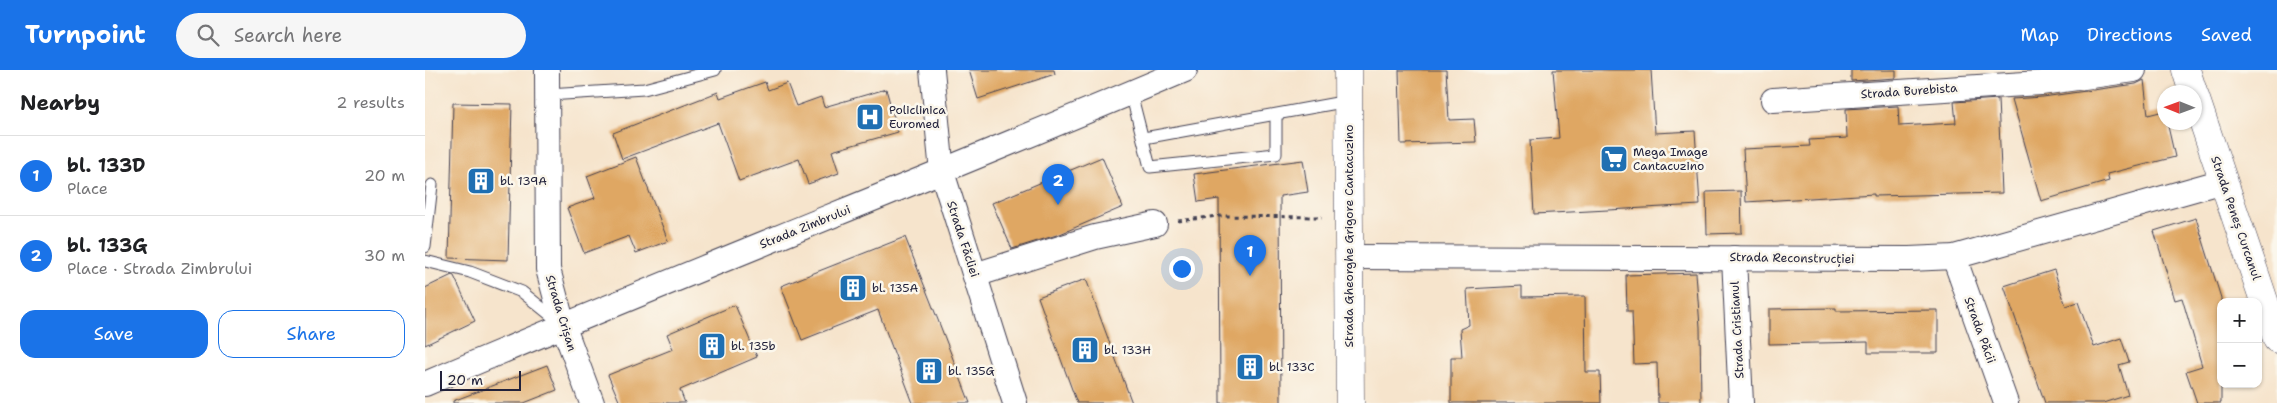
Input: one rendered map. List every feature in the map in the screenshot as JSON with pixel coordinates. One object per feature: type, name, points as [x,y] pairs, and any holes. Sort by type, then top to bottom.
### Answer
[{"type":"main road","name":"Strada Gheorghe Grigore Cantacuzino","points":[[1349,70],[1350,403]]},
{"type":"main road","points":[[2185,70],[2190,85]]},
{"type":"main road","name":"Strada Peneș Curcanul","points":[[2202,118],[2277,340]]},
{"type":"street","name":"Strada Crișan","points":[[547,70],[548,269],[563,325],[592,403]]},
{"type":"street","name":"Strada Făcliei","points":[[932,70],[942,172],[1015,403]]},
{"type":"street","name":"Strada Zimbrului","points":[[425,384],[563,325],[942,172],[1185,70]]},
{"type":"street","name":"Strada Burebista","points":[[1773,100],[2041,83],[2134,70]]},
{"type":"street","name":"Strada Reconstrucției","points":[[1350,257],[1909,259],[1954,257],[2000,246],[2223,181]]},
{"type":"street","points":[[975,275],[1095,238],[1155,224]]},
{"type":"street","name":"Strada Păcii","points":[[1954,257],[2006,403]]},
{"type":"street","name":"Strada Cristianul","points":[[1733,258],[1741,403]]},
{"type":"lane","points":[[548,95],[644,90],[715,70]]},
{"type":"lane","points":[[1131,93],[1150,167],[1276,154],[1276,116]]},
{"type":"lane","points":[[1144,138],[1276,116],[1349,100]]},
{"type":"lane","points":[[425,247],[432,185]]},
{"type":"lane","points":[[425,261],[470,272],[522,292],[563,325]]},
{"type":"path","points":[[1155,224],[1217,216],[1323,217]]},
{"type":"building","points":[[969,70],[1054,70],[1055,74],[978,99]]},
{"type":"building","points":[[1399,70],[1446,70],[1449,120],[1474,119],[1476,142],[1401,144]]},
{"type":"building","name":"Mega Image Cantacuzino","points":[[1553,70],[1651,70],[1655,133],[1695,131],[1700,205],[1534,214],[1530,140],[1559,138]]},
{"type":"building","points":[[1851,70],[1896,70],[1896,78],[1851,81]]},
{"type":"building","points":[[2144,80],[2148,115],[2157,113],[2157,130],[2169,130],[2175,157],[2107,174],[2109,181],[2041,201],[2012,99],[2043,97],[2136,84]]},
{"type":"building","points":[[765,82],[768,90],[787,83],[796,106],[821,97],[824,107],[886,89],[898,132],[832,151],[839,173],[808,184],[799,159],[739,181],[718,123],[622,159],[613,133],[718,92],[720,98]]},
{"type":"building","points":[[1998,99],[2002,193],[1874,196],[1874,194],[1746,202],[1743,149],[1810,146],[1809,140],[1847,138],[1846,109],[1898,106],[1899,126],[1956,123],[1954,102]]},
{"type":"building","name":"bl. 139A","points":[[453,103],[512,104],[508,260],[449,258]]},
{"type":"building","points":[[636,157],[668,241],[636,253],[629,236],[584,253],[567,208],[595,198],[587,176]]},
{"type":"building","points":[[1102,157],[1123,207],[1060,234],[1012,249],[992,203]]},
{"type":"building","points":[[1303,160],[1308,192],[1280,196],[1281,403],[1220,403],[1219,199],[1198,202],[1194,174]]},
{"type":"building","points":[[1741,191],[1742,233],[1707,234],[1706,192]]},
{"type":"building","points":[[2196,218],[2221,298],[2217,298],[2217,388],[2221,388],[2221,403],[2197,403],[2186,371],[2202,366],[2182,298],[2175,300],[2154,231]]},
{"type":"building","points":[[905,237],[970,403],[913,403],[878,310],[802,340],[781,286]]},
{"type":"building","points":[[2054,270],[2066,306],[2078,302],[2094,347],[2121,338],[2129,362],[2119,365],[2128,395],[2103,403],[2045,403],[2004,286]]},
{"type":"building","points":[[1696,273],[1700,327],[1701,403],[1658,403],[1657,363],[1634,364],[1632,311],[1627,311],[1626,275]]},
{"type":"building","points":[[452,275],[475,321],[425,345],[425,288]]},
{"type":"building","name":"bl. 133H","points":[[1086,279],[1132,403],[1077,403],[1038,297]]},
{"type":"building","points":[[1522,286],[1522,297],[1585,296],[1586,372],[1600,372],[1601,403],[1451,403],[1451,357],[1462,357],[1460,329],[1469,325],[1467,289]]},
{"type":"building","points":[[735,305],[757,357],[680,390],[685,403],[620,403],[608,375],[673,349],[667,334]]},
{"type":"building","points":[[1836,308],[1836,311],[1938,310],[1938,353],[1868,353],[1868,342],[1769,344],[1769,309]]},
{"type":"building","points":[[547,365],[557,390],[524,403],[453,403],[453,401]]},
{"type":"place","name":"Policlinica Euromed","points":[[870,117]]},
{"type":"place","name":"Mega Image Cantacuzino","points":[[1614,159]]},
{"type":"place","name":"bl. 139A","points":[[481,181]]},
{"type":"place","name":"bl. 133G","points":[[1058,205]]},
{"type":"place","name":"bl. 133D","points":[[1250,276]]},
{"type":"place","name":"bl. 135A","points":[[853,288]]},
{"type":"place","name":"bl. 135b","points":[[712,346]]},
{"type":"place","name":"bl. 133H","points":[[1085,350]]},
{"type":"place","name":"bl. 133C","points":[[1250,367]]},
{"type":"place","name":"bl. 135G","points":[[929,371]]}]
